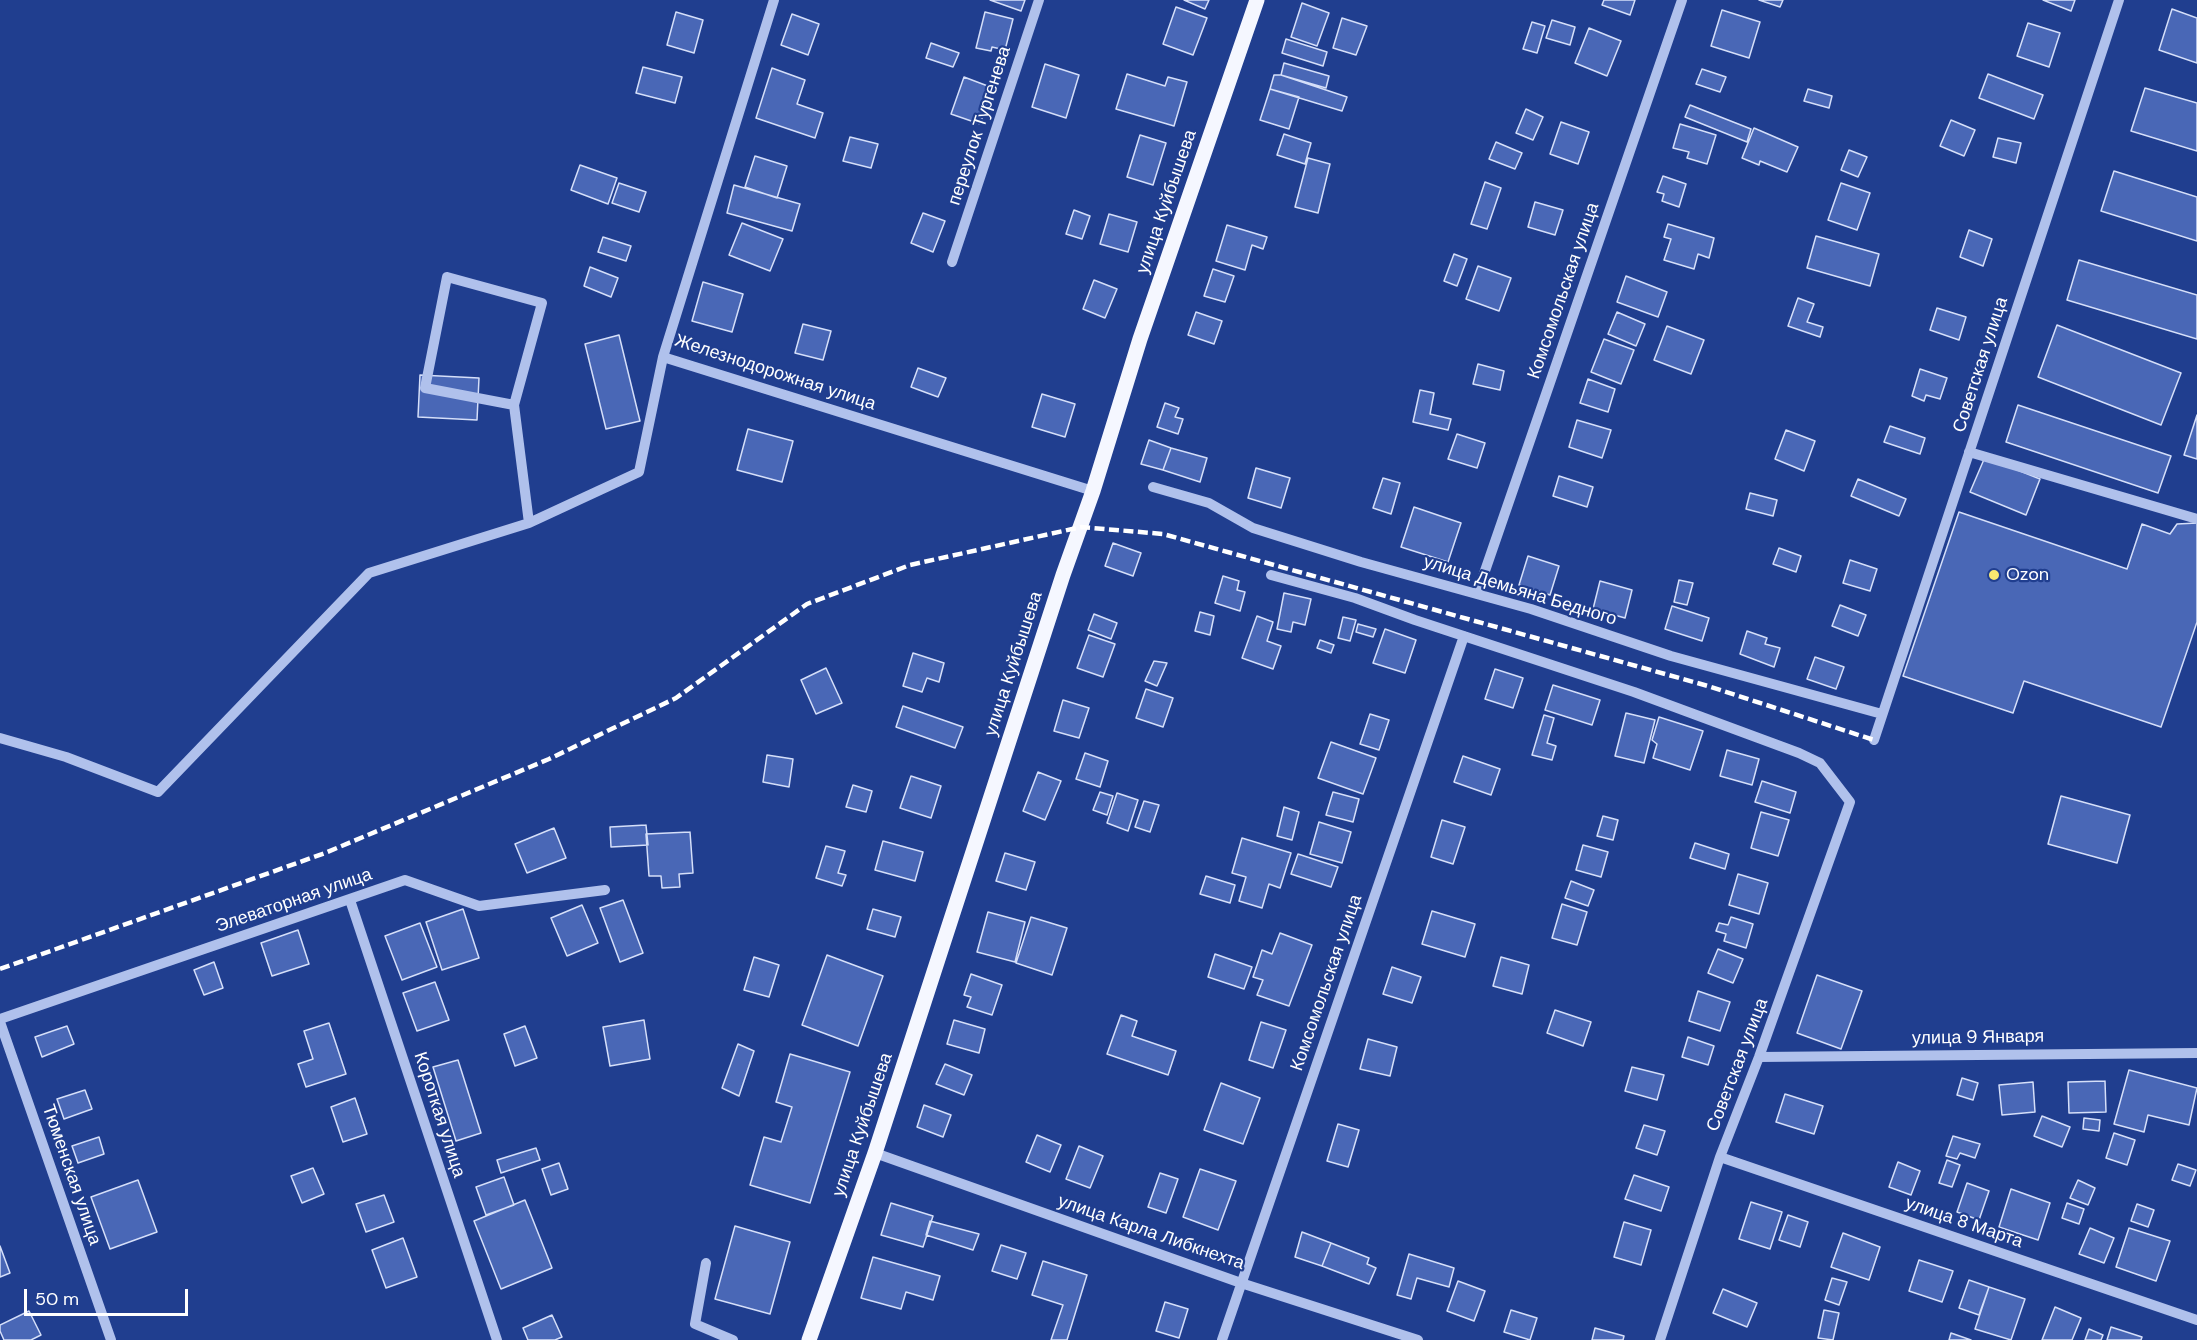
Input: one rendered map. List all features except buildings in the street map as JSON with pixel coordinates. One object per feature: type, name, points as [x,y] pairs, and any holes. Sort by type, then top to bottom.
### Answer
[{"type":"main road","name":"улица Куйбышева","points":[[809,1340],[875,1153],[1059,586],[1093,491],[1140,339],[1257,0]]},
{"type":"street","name":"Железнодорожная улица","points":[[774,0],[663,357],[1093,491]]},
{"type":"street","name":"переулок Тургенева","points":[[952,262],[1039,0]]},
{"type":"street","name":"Комсомольская улица","points":[[1476,594],[1682,0]]},
{"type":"street","name":"Советская улица","points":[[1874,740],[2120,0]]},
{"type":"street","points":[[514,405],[426,388],[447,278],[542,303],[514,405],[529,523]]},
{"type":"street","points":[[0,738],[66,757],[158,792],[369,573],[529,523],[639,472],[663,357]]},
{"type":"street","points":[[1969,452],[2197,519]]},
{"type":"street","name":"улица Демьяна Бедного","points":[[1154,487],[1209,503],[1253,528],[1361,562],[1531,609],[1671,656],[1882,714]]},
{"type":"street","points":[[1271,575],[1355,598],[1464,636]]},
{"type":"street","name":"Комсомольская улица","points":[[1222,1340],[1464,636]]},
{"type":"street","name":"Советская улица","points":[[1464,636],[1634,692],[1810,758],[1820,763],[1850,802],[1759,1057],[1720,1157],[1660,1340]]},
{"type":"street","name":"Элеваторная улица","points":[[0,1020],[405,880],[479,906],[604,890]]},
{"type":"street","name":"Короткая улица","points":[[350,900],[497,1340]]},
{"type":"street","name":"Тюменская улица","points":[[0,1020],[111,1340]]},
{"type":"street","name":"улица 9 Января","points":[[1759,1057],[2197,1053]]},
{"type":"street","name":"улица Карла Либкнехта","points":[[875,1153],[1241,1283],[1418,1340]]},
{"type":"street","name":"улица 8 Марта","points":[[1720,1157],[2197,1320]]},
{"type":"street","points":[[706,1263],[695,1324],[733,1340]]},
{"type":"railway","points":[[0,969],[325,853],[549,759],[676,698],[807,604],[910,565],[1081,527],[1163,534],[1708,686],[1874,740]]},
{"type":"place","name":"Ozon","points":[[1994,575]]}]
